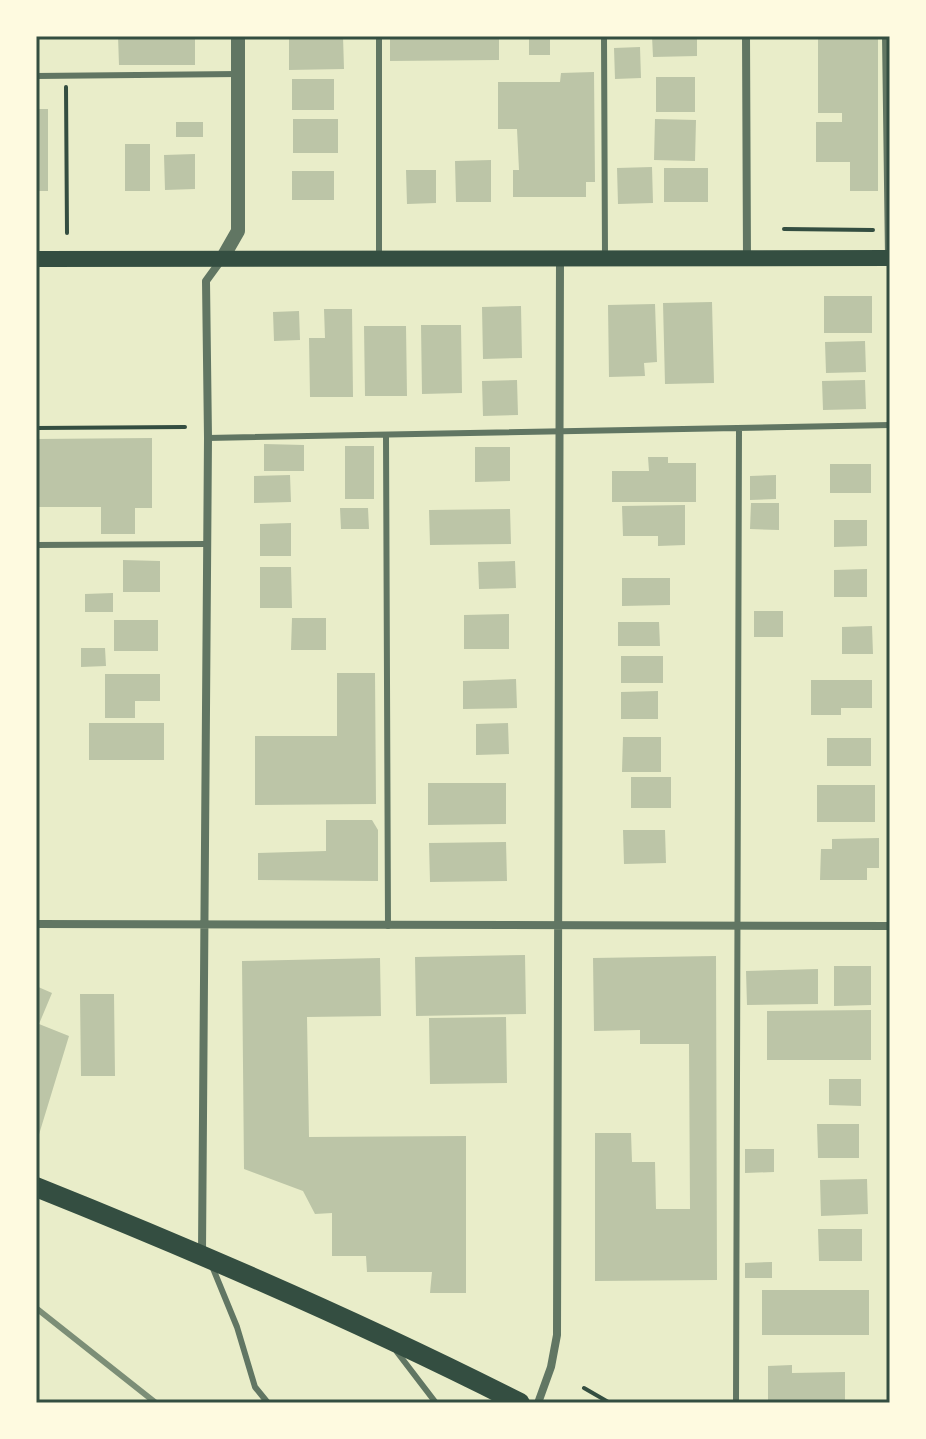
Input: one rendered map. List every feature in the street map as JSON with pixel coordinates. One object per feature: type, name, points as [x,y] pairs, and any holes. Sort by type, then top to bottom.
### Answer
[{"type":"main road","points":[[36,259],[889,258]]},
{"type":"main road","points":[[36,1187],[204,1254],[386,1336],[520,1403]]},
{"type":"street","points":[[204,1254],[206,281],[238,231],[238,36]]},
{"type":"street","points":[[746,36],[747,258]]},
{"type":"street","points":[[538,1403],[551,1367],[557,1335],[560,258]]},
{"type":"street","points":[[36,924],[388,926],[735,923],[890,926]]},
{"type":"lane","points":[[379,36],[379,258]]},
{"type":"lane","points":[[604,36],[605,258]]},
{"type":"lane","points":[[885,36],[889,258]]},
{"type":"lane","points":[[36,76],[238,74]]},
{"type":"lane","points":[[208,438],[890,425]]},
{"type":"lane","points":[[736,1403],[735,923],[739,428]]},
{"type":"lane","points":[[386,435],[388,926]]},
{"type":"lane","points":[[36,545],[207,544]]},
{"type":"lane","points":[[204,1254],[237,1327],[255,1387],[268,1403]]},
{"type":"lane","points":[[386,1336],[436,1403]]},
{"type":"path","points":[[66,76],[67,233]]},
{"type":"path","points":[[784,229],[887,230]]},
{"type":"path","points":[[36,428],[185,427]]},
{"type":"path","points":[[584,1388],[610,1403]]},
{"type":"building","points":[[118,36],[195,36],[195,65],[119,65]]},
{"type":"building","points":[[289,36],[343,36],[344,69],[289,70]]},
{"type":"building","points":[[390,36],[499,36],[499,60],[390,61]]},
{"type":"building","points":[[529,36],[550,36],[550,55],[529,55]]},
{"type":"building","points":[[652,36],[697,36],[697,56],[653,57]]},
{"type":"building","points":[[818,36],[878,36],[878,191],[850,191],[850,162],[816,162],[816,122],[842,122],[842,113],[818,113]]},
{"type":"building","points":[[640,47],[641,78],[615,79],[614,48]]},
{"type":"building","points":[[594,72],[595,182],[586,182],[586,197],[513,197],[513,170],[519,170],[517,129],[498,129],[498,82],[560,82],[561,73]]},
{"type":"building","points":[[656,77],[695,77],[695,112],[656,112]]},
{"type":"building","points":[[292,79],[334,79],[334,110],[292,110]]},
{"type":"building","points":[[36,109],[48,109],[48,191],[36,191]]},
{"type":"building","points":[[293,119],[338,119],[338,153],[293,153]]},
{"type":"building","points":[[655,119],[696,120],[695,161],[654,160]]},
{"type":"building","points":[[176,122],[203,122],[203,137],[176,137]]},
{"type":"building","points":[[125,144],[150,144],[150,191],[125,191]]},
{"type":"building","points":[[195,154],[195,189],[165,190],[164,155]]},
{"type":"building","points":[[491,160],[491,202],[456,202],[455,161]]},
{"type":"building","points":[[652,167],[653,203],[618,204],[617,168]]},
{"type":"building","points":[[664,168],[708,168],[708,202],[664,202]]},
{"type":"building","points":[[406,170],[436,170],[436,203],[407,204]]},
{"type":"building","points":[[292,171],[334,171],[334,200],[292,200]]},
{"type":"building","points":[[824,296],[872,296],[872,333],[824,333]]},
{"type":"building","points":[[712,302],[714,383],[665,384],[663,303]]},
{"type":"building","points":[[655,304],[657,362],[644,363],[645,376],[609,377],[608,305]]},
{"type":"building","points":[[521,306],[522,358],[483,359],[482,307]]},
{"type":"building","points":[[324,309],[352,309],[353,397],[310,397],[309,338],[325,338]]},
{"type":"building","points":[[299,311],[300,340],[274,341],[273,312]]},
{"type":"building","points":[[421,325],[461,325],[462,393],[422,394]]},
{"type":"building","points":[[364,326],[406,326],[407,396],[365,396]]},
{"type":"building","points":[[865,341],[866,372],[826,373],[825,342]]},
{"type":"building","points":[[517,380],[518,415],[483,416],[482,381]]},
{"type":"building","points":[[865,380],[866,409],[823,410],[822,381]]},
{"type":"building","points":[[152,438],[152,508],[135,508],[135,534],[101,534],[101,507],[36,507],[36,439]]},
{"type":"building","points":[[264,444],[304,445],[304,471],[264,471]]},
{"type":"building","points":[[345,446],[374,446],[374,499],[345,499]]},
{"type":"building","points":[[475,447],[510,447],[510,481],[475,482]]},
{"type":"building","points":[[648,457],[668,457],[668,463],[696,463],[696,502],[612,502],[612,471],[649,471]]},
{"type":"building","points":[[830,464],[871,464],[871,493],[830,493]]},
{"type":"building","points":[[290,475],[291,502],[254,503],[254,476]]},
{"type":"building","points":[[776,475],[776,499],[750,500],[750,476]]},
{"type":"building","points":[[751,503],[779,503],[779,530],[750,529]]},
{"type":"building","points":[[685,505],[685,545],[658,546],[658,536],[623,536],[622,506]]},
{"type":"building","points":[[340,508],[368,508],[369,529],[341,529]]},
{"type":"building","points":[[510,509],[511,544],[430,545],[429,510]]},
{"type":"building","points":[[834,520],[867,520],[867,546],[834,547]]},
{"type":"building","points":[[291,523],[291,556],[260,556],[260,524]]},
{"type":"building","points":[[123,560],[160,561],[160,592],[123,592]]},
{"type":"building","points":[[515,561],[516,588],[479,589],[478,562]]},
{"type":"building","points":[[260,567],[291,567],[292,608],[260,608]]},
{"type":"building","points":[[867,569],[867,597],[834,597],[834,570]]},
{"type":"building","points":[[622,578],[670,578],[670,605],[622,606]]},
{"type":"building","points":[[113,593],[113,612],[85,612],[85,594]]},
{"type":"building","points":[[754,611],[783,611],[783,637],[754,637]]},
{"type":"building","points":[[509,614],[509,649],[464,649],[464,615]]},
{"type":"building","points":[[292,618],[326,618],[326,650],[291,650]]},
{"type":"building","points":[[114,620],[158,620],[158,651],[114,651]]},
{"type":"building","points":[[618,622],[659,622],[660,646],[618,646]]},
{"type":"building","points":[[872,626],[873,654],[842,654],[842,627]]},
{"type":"building","points":[[81,648],[105,648],[106,666],[81,667]]},
{"type":"building","points":[[621,656],[663,656],[663,683],[621,683]]},
{"type":"building","points":[[337,673],[375,673],[376,804],[255,805],[255,736],[337,736]]},
{"type":"building","points":[[105,674],[160,674],[160,701],[135,701],[135,718],[105,718]]},
{"type":"building","points":[[516,679],[517,708],[463,709],[463,681]]},
{"type":"building","points":[[811,680],[872,680],[872,708],[841,708],[841,715],[811,715]]},
{"type":"building","points":[[658,691],[658,719],[621,719],[621,692]]},
{"type":"building","points":[[89,723],[164,723],[164,760],[89,760]]},
{"type":"building","points":[[508,723],[509,754],[476,755],[476,724]]},
{"type":"building","points":[[623,737],[661,737],[661,772],[622,772]]},
{"type":"building","points":[[827,738],[871,738],[871,766],[827,766]]},
{"type":"building","points":[[631,777],[671,777],[671,808],[631,808]]},
{"type":"building","points":[[428,783],[506,783],[506,824],[428,825]]},
{"type":"building","points":[[817,785],[875,785],[875,822],[817,822]]},
{"type":"building","points":[[326,820],[372,820],[378,830],[378,881],[258,880],[258,853],[326,851]]},
{"type":"building","points":[[623,830],[665,830],[666,863],[624,864]]},
{"type":"building","points":[[879,838],[879,868],[867,868],[867,880],[820,880],[821,849],[832,849],[832,839]]},
{"type":"building","points":[[506,842],[507,881],[430,882],[429,843]]},
{"type":"building","points":[[525,955],[526,1014],[416,1016],[415,957]]},
{"type":"building","points":[[716,956],[717,1280],[595,1281],[595,1133],[631,1133],[632,1162],[655,1162],[656,1209],[690,1209],[689,1044],[640,1044],[640,1030],[594,1031],[593,958]]},
{"type":"building","points":[[380,958],[381,1016],[307,1017],[309,1137],[466,1136],[466,1293],[430,1293],[432,1272],[367,1272],[366,1256],[332,1256],[332,1213],[315,1214],[303,1191],[244,1169],[242,961]]},
{"type":"building","points":[[834,966],[871,966],[871,1005],[834,1006]]},
{"type":"building","points":[[818,969],[818,1004],[747,1005],[746,971]]},
{"type":"building","points":[[36,986],[52,993],[39,1024],[69,1036],[37,1141]]},
{"type":"building","points":[[80,994],[114,994],[115,1076],[81,1076]]},
{"type":"building","points":[[871,1010],[871,1060],[767,1060],[767,1011]]},
{"type":"building","points":[[506,1017],[507,1083],[430,1084],[429,1018]]},
{"type":"building","points":[[829,1079],[861,1079],[861,1106],[829,1105]]},
{"type":"building","points":[[817,1124],[859,1124],[859,1158],[818,1158]]},
{"type":"building","points":[[745,1149],[774,1149],[774,1172],[745,1173]]},
{"type":"building","points":[[867,1179],[868,1214],[821,1216],[820,1180]]},
{"type":"building","points":[[818,1229],[862,1229],[862,1261],[819,1261]]},
{"type":"building","points":[[772,1262],[772,1278],[745,1278],[745,1263]]},
{"type":"building","points":[[762,1290],[869,1290],[869,1335],[762,1335]]},
{"type":"building","points":[[792,1365],[792,1373],[845,1372],[845,1403],[768,1403],[768,1366]]},
{"type":"railway","points":[[36,1308],[156,1403]]}]
